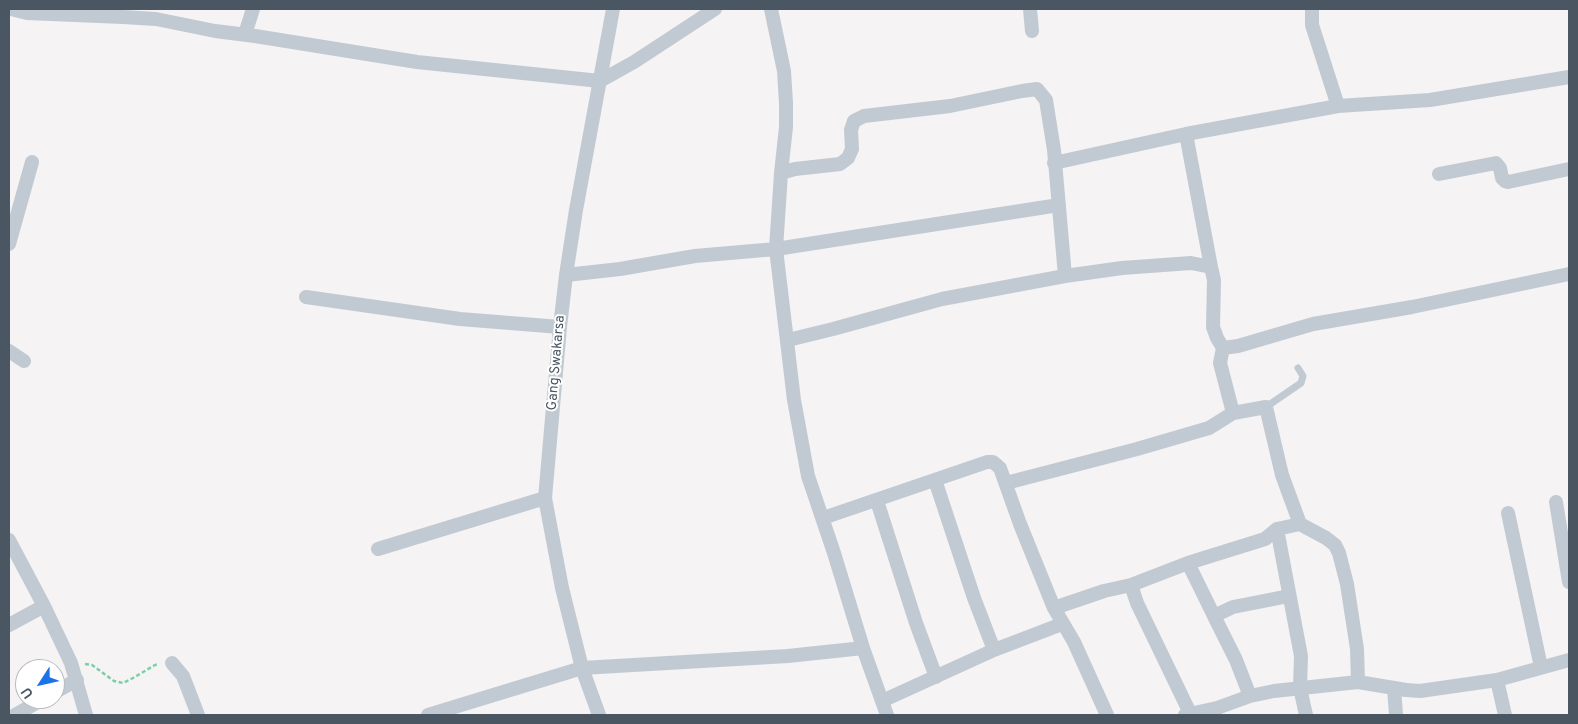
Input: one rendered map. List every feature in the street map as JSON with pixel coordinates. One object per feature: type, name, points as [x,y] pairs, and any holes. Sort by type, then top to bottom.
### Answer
[{"type":"street","points":[[10,9],[27,13],[156,20],[417,62],[600,81],[634,62],[715,9]]},
{"type":"street","points":[[245,34],[253,9]]},
{"type":"street","name":"Gang Swakarsa","points":[[599,715],[582,668],[562,588],[545,498],[566,275],[613,9]]},
{"type":"street","points":[[771,9],[784,71],[786,103],[786,127],[776,249],[794,400],[808,476],[863,648],[887,715]]},
{"type":"street","points":[[1030,9],[1032,31]]},
{"type":"street","points":[[1312,9],[1312,25],[1338,106]]},
{"type":"street","points":[[1054,163],[1186,134],[1338,106],[1430,100],[1569,78]]},
{"type":"street","points":[[781,173],[795,169],[840,164],[848,158],[852,149],[851,130],[854,121],[864,116],[950,106],[1037,89],[1046,100],[1054,150],[1065,276]]},
{"type":"street","points":[[1186,134],[1214,280],[1213,327],[1223,348],[1220,362],[1233,412]]},
{"type":"street","points":[[9,244],[32,162]]},
{"type":"street","points":[[1439,174],[1496,163],[1500,168],[1502,178],[1508,182],[1569,169]]},
{"type":"street","points":[[566,275],[620,269],[696,256],[776,249],[1058,205]]},
{"type":"street","points":[[788,340],[942,299],[1065,276],[1122,268],[1191,263],[1211,267]]},
{"type":"street","points":[[1223,348],[1238,346],[1313,324],[1412,307],[1569,274]]},
{"type":"street","points":[[306,297],[460,319],[560,328]]},
{"type":"street","points":[[9,351],[24,361]]},
{"type":"street","points":[[1006,483],[1209,428],[1233,412],[1266,407],[1282,475],[1300,524]]},
{"type":"street","points":[[823,518],[987,462],[992,462],[1000,468],[1054,608],[1074,642],[1107,715]]},
{"type":"street","points":[[935,480],[974,598],[994,650]]},
{"type":"street","points":[[378,549],[545,498]]},
{"type":"street","points":[[877,501],[916,623],[936,677]]},
{"type":"street","points":[[1556,502],[1569,582]]},
{"type":"street","points":[[1508,513],[1541,668]]},
{"type":"street","points":[[1054,608],[1104,591],[1131,585],[1188,563],[1265,539],[1277,529],[1300,524],[1326,538],[1335,545],[1339,553],[1347,584],[1357,649],[1358,682]]},
{"type":"street","points":[[1277,529],[1301,656],[1300,688],[1306,715]]},
{"type":"street","points":[[9,540],[44,606],[71,663],[86,715]]},
{"type":"street","points":[[1188,563],[1236,660],[1250,696]]},
{"type":"street","points":[[1131,585],[1141,612],[1187,714],[1217,708],[1250,696],[1274,691],[1358,682],[1420,691],[1497,680],[1569,660]]},
{"type":"street","points":[[1214,616],[1233,607],[1289,596]]},
{"type":"street","points":[[9,624],[44,606]]},
{"type":"street","points":[[882,701],[994,650],[1062,624]]},
{"type":"street","points":[[436,714],[582,668],[788,656],[863,648]]},
{"type":"street","points":[[172,663],[183,676],[198,715]]},
{"type":"street","points":[[65,686],[76,680]]},
{"type":"street","points":[[1497,680],[1505,715]]},
{"type":"street","points":[[1394,688],[1396,715]]},
{"type":"lane","points":[[1266,407],[1301,384],[1302,376],[1298,368]]},
{"type":"path","points":[[71,663],[92,665],[114,681],[123,683],[155,665],[172,663]]}]
